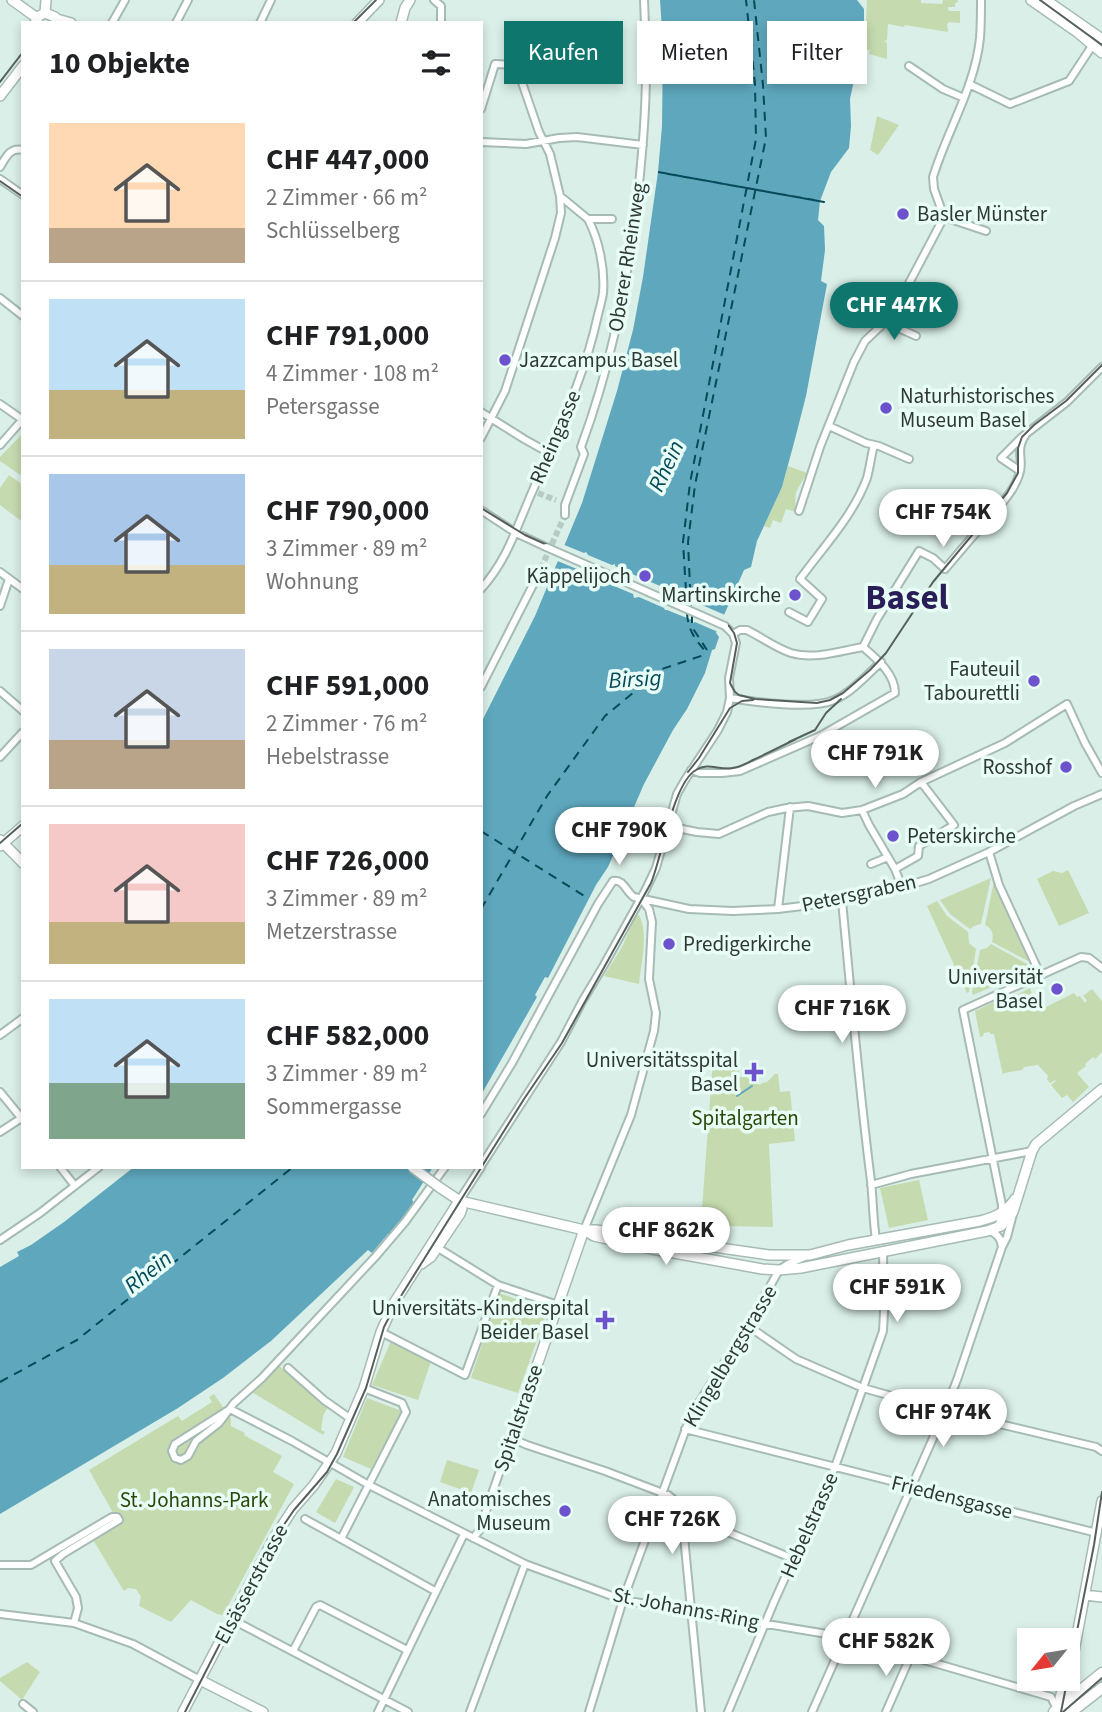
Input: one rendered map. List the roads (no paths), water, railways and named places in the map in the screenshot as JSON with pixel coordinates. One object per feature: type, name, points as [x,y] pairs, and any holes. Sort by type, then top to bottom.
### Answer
[{"type":"main road","points":[[12,0],[39,18],[52,15],[57,21]]},
{"type":"main road","points":[[39,18],[46,0]]},
{"type":"main road","points":[[359,21],[379,0]]},
{"type":"main road","points":[[402,21],[410,0]]},
{"type":"main road","points":[[1031,0],[1102,53]]},
{"type":"main road","points":[[1046,0],[1102,39]]},
{"type":"main road","points":[[0,96],[21,69]]},
{"type":"main road","points":[[21,828],[1,843],[21,861]]},
{"type":"main road","points":[[1013,1212],[1032,1152],[1043,1137],[1102,1089]]},
{"type":"main road","points":[[415,1169],[459,1201],[652,1249],[779,1270]]},
{"type":"main road","points":[[1002,1213],[1017,1197]]},
{"type":"main road","points":[[418,1266],[431,1257],[461,1212],[459,1201]]},
{"type":"main road","points":[[418,1266],[459,1201]]},
{"type":"main road","name":"Klingelbergstrasse","points":[[779,1270],[987,1231],[1003,1224],[1013,1212]]},
{"type":"main road","name":"Klingelbergstrasse","points":[[584,1230],[769,1255],[810,1255],[981,1221],[1002,1213]]},
{"type":"main road","name":"Spitalstrasse","points":[[516,1436],[515,1429],[584,1230]]},
{"type":"main road","name":"Elsässerstrasse","points":[[183,1712],[286,1518],[330,1463],[341,1443],[364,1388],[381,1332],[394,1303],[418,1266]]},
{"type":"main road","points":[[1079,1628],[1102,1501]]},
{"type":"main road","points":[[1086,1595],[1102,1597]]},
{"type":"main road","points":[[1062,1712],[1069,1700],[1102,1673]]},
{"type":"main road","points":[[200,1680],[262,1712]]},
{"type":"main road","points":[[1080,1687],[1085,1687]]},
{"type":"main road","points":[[1062,1712],[1102,1688]]},
{"type":"main road","points":[[1062,1691],[1062,1712]]},
{"type":"main road","points":[[1069,1691],[1069,1700]]},
{"type":"street","points":[[113,21],[125,0]]},
{"type":"street","points":[[177,21],[188,0]]},
{"type":"street","points":[[261,21],[271,0]]},
{"type":"street","points":[[434,0],[441,6],[441,21]]},
{"type":"street","name":"Oberer Rheinweg","points":[[565,505],[584,454],[581,447],[614,343],[629,262],[643,145],[646,70],[644,0]]},
{"type":"street","points":[[799,512],[848,375],[865,341],[885,322],[898,304],[944,217],[934,190],[933,177],[964,98],[980,40],[981,0]]},
{"type":"street","points":[[968,84],[1010,104],[1069,80],[1092,46]]},
{"type":"street","points":[[483,103],[495,64],[513,64],[518,67],[539,132],[550,154],[560,196],[561,213],[505,391],[483,434]]},
{"type":"street","points":[[909,66],[943,89],[964,98]]},
{"type":"street","points":[[483,142],[526,144],[577,137],[643,145]]},
{"type":"street","points":[[0,167],[12,150],[21,150]]},
{"type":"street","points":[[0,179],[21,194]]},
{"type":"street","points":[[560,196],[588,219],[612,219]]},
{"type":"street","points":[[944,217],[986,231]]},
{"type":"street","name":"Rheingasse","points":[[484,581],[491,580],[505,556],[535,492],[593,340],[603,293],[599,253],[588,219]]},
{"type":"street","points":[[0,298],[21,314]]},
{"type":"street","points":[[885,322],[916,336]]},
{"type":"street","points":[[1020,471],[1001,457],[1026,433],[1066,402],[1102,367]]},
{"type":"street","points":[[0,404],[21,419]]},
{"type":"street","points":[[483,413],[549,453]]},
{"type":"street","points":[[0,445],[21,421]]},
{"type":"street","points":[[828,426],[909,459]]},
{"type":"street","points":[[863,647],[919,551],[933,558],[945,569],[1002,503],[1014,486],[1020,471],[1019,449],[1026,433]]},
{"type":"street","points":[[800,579],[838,531],[853,506],[867,476],[874,445]]},
{"type":"street","points":[[556,500],[565,505],[565,514]]},
{"type":"street","points":[[483,511],[516,533],[725,626],[733,634],[736,649],[729,678],[730,698],[727,712],[677,793],[656,867],[561,1042],[483,1164]]},
{"type":"street","points":[[0,572],[21,588]]},
{"type":"street","points":[[483,683],[537,577]]},
{"type":"street","points":[[0,606],[9,579]]},
{"type":"street","points":[[800,579],[811,581]]},
{"type":"street","points":[[789,611],[807,622],[822,599],[800,579]]},
{"type":"street","points":[[733,634],[747,630],[785,651],[804,656],[863,647]]},
{"type":"street","points":[[691,770],[700,773],[740,771],[831,730],[895,693],[881,662],[863,647]]},
{"type":"street","points":[[730,698],[824,704],[841,696],[881,662]]},
{"type":"street","points":[[0,691],[21,709]]},
{"type":"street","points":[[667,826],[719,834],[768,812],[790,807],[808,806],[842,813],[862,810],[898,796],[921,782],[1005,743],[1067,704],[1102,773]]},
{"type":"street","points":[[0,757],[21,734]]},
{"type":"street","points":[[895,869],[918,856],[919,846],[954,825],[921,782]]},
{"type":"street","name":"Petersgraben","points":[[640,899],[689,909],[733,911],[778,909],[842,901],[929,879],[989,852],[1074,806],[1102,794]]},
{"type":"street","points":[[778,909],[790,807]]},
{"type":"street","points":[[862,810],[902,887]]},
{"type":"street","points":[[989,852],[999,885],[1040,974]]},
{"type":"street","points":[[871,864],[888,858]]},
{"type":"street","points":[[483,1111],[611,883],[619,881],[632,896],[640,899]]},
{"type":"street","name":"Spitalstrasse","points":[[584,1230],[631,1115],[654,1031],[656,1013],[649,979],[652,922],[649,909],[640,899]]},
{"type":"street","points":[[842,901],[876,1240]]},
{"type":"street","points":[[997,1228],[1002,1213],[963,1010],[1083,957],[1089,958],[1100,967]]},
{"type":"street","points":[[0,1035],[21,1019]]},
{"type":"street","points":[[0,1091],[21,1117]]},
{"type":"street","points":[[0,1132],[21,1119]]},
{"type":"street","points":[[872,1185],[911,1174],[1032,1152]]},
{"type":"street","points":[[62,1169],[75,1186]]},
{"type":"street","points":[[0,1240],[96,1169]]},
{"type":"street","points":[[230,1409],[175,1444],[173,1456],[178,1460],[186,1458],[196,1441],[216,1426],[262,1378],[376,1256],[444,1169]]},
{"type":"street","points":[[459,1201],[480,1169]]},
{"type":"street","points":[[813,1712],[945,1411],[1007,1237],[1013,1212]]},
{"type":"street","points":[[987,1231],[996,1234],[1002,1247]]},
{"type":"street","points":[[438,1248],[498,1285],[558,1305]]},
{"type":"street","name":"Hebelstrasse","points":[[728,1712],[835,1467],[883,1331],[883,1252]]},
{"type":"street","points":[[769,1255],[777,1263],[779,1270]]},
{"type":"street","name":"Klingelbergstrasse","points":[[589,1712],[623,1600],[691,1415],[748,1326],[779,1270],[810,1255]]},
{"type":"street","points":[[381,1332],[465,1375],[498,1285]]},
{"type":"street","points":[[748,1326],[796,1360],[863,1388],[945,1411],[1097,1447],[1102,1451]]},
{"type":"street","points":[[288,1368],[351,1419]]},
{"type":"street","points":[[341,1539],[406,1412],[402,1403],[364,1388]]},
{"type":"street","name":"St. Johanns-Ring","points":[[230,1409],[369,1485],[525,1564],[623,1600],[845,1637],[1051,1697]]},
{"type":"street","name":"Friedensgasse","points":[[685,1429],[1097,1533]]},
{"type":"street","points":[[516,1436],[527,1446],[605,1471],[676,1499],[682,1516],[701,1712]]},
{"type":"street","name":"Spitalstrasse","points":[[473,1538],[479,1531],[510,1442],[516,1436]]},
{"type":"street","points":[[682,1516],[688,1516],[794,1559]]},
{"type":"street","points":[[0,1565],[31,1565],[112,1517],[117,1517],[120,1520],[55,1561],[76,1597],[78,1608],[74,1623]]},
{"type":"street","points":[[306,1520],[435,1591]]},
{"type":"street","points":[[378,1712],[464,1534]]},
{"type":"street","points":[[470,1712],[525,1564]]},
{"type":"street","points":[[293,1651],[316,1607],[320,1605],[407,1650]]},
{"type":"street","points":[[0,1614],[74,1623],[133,1644],[200,1680]]},
{"type":"street","points":[[231,1619],[408,1712]]},
{"type":"street","points":[[886,1712],[911,1655]]},
{"type":"street","points":[[1060,1691],[1051,1697],[1062,1712]]},
{"type":"street","points":[[23,1704],[33,1712]]},
{"type":"water","points":[[660,0],[857,0],[864,9],[864,21],[767,21],[767,84],[853,84],[850,99],[849,148],[831,172],[820,201],[818,220],[824,226],[825,250],[821,281],[827,284],[795,439],[782,487],[757,541],[751,567],[744,570],[716,633],[719,637],[705,673],[644,784],[608,867],[483,1092],[483,719],[535,616],[582,503],[617,391],[643,277],[662,126],[663,84],[753,84],[753,21],[661,21]]},
{"type":"water","name":"Rhein","points":[[131,1169],[432,1169],[412,1200],[415,1204],[390,1235],[388,1234],[372,1253],[368,1250],[271,1341],[178,1408],[0,1514],[0,1267],[19,1256],[17,1252],[64,1222]]},
{"type":"waterway","points":[[737,1096],[752,1086]]},
{"type":"tunnel","points":[[538,493],[556,500]]},
{"type":"tunnel","points":[[537,577],[565,515]]},
{"type":"tram line","points":[[355,21],[376,0]]},
{"type":"tram line","points":[[1040,0],[1102,45]]},
{"type":"tram line","points":[[0,82],[21,55]]},
{"type":"tram line","points":[[0,181],[21,196]]},
{"type":"tram line","points":[[483,509],[525,535],[729,626],[737,643],[730,683],[739,695],[755,699],[817,703],[830,700],[843,693],[886,653],[933,582],[1007,493],[1018,473],[1018,448],[1022,437],[1066,401],[1102,365]]},
{"type":"tram line","points":[[789,742],[815,730],[826,713],[841,699]]},
{"type":"tram line","points":[[688,772],[730,708],[742,701],[753,700]]},
{"type":"tram line","points":[[483,1165],[562,1043],[651,883],[669,822],[688,778],[696,770],[705,767],[738,767],[796,739]]},
{"type":"tram line","points":[[0,843],[21,825]]},
{"type":"tram line","points":[[185,1712],[283,1526],[327,1472],[337,1454],[366,1388],[384,1327],[480,1169]]},
{"type":"tram line","points":[[1061,1712],[1102,1492]]},
{"type":"tram line","points":[[1063,1712],[1102,1678]]},
{"type":"place","name":"Basler Münster","points":[[903,214]]},
{"type":"place","name":"Jazzcampus Basel","points":[[505,360]]},
{"type":"place","name":"Naturhistorisches Museum Basel","points":[[886,408]]},
{"type":"place","name":"Käppelijoch","points":[[645,576]]},
{"type":"place","name":"Martinskirche","points":[[795,595]]},
{"type":"place","name":"Fauteuil Tabourettli","points":[[1034,681]]},
{"type":"place","name":"Rosshof","points":[[1066,767]]},
{"type":"place","name":"Peterskirche","points":[[893,836]]},
{"type":"place","name":"Predigerkirche","points":[[669,944]]},
{"type":"place","name":"Universität Basel","points":[[1057,989]]},
{"type":"place","name":"Universitätsspital Basel","points":[[754,1072]]},
{"type":"place","name":"Universitäts-Kinderspital Beider Basel","points":[[605,1320]]},
{"type":"place","name":"Anatomisches Museum","points":[[565,1511]]},
{"type":"district","name":"Basel","points":[[907,598]]},
{"type":"water label","name":"Birsig","points":[[635,679]]},
{"type":"park label","name":"Spitalgarten","points":[[745,1118]]},
{"type":"park label","name":"St. Johanns-Park","points":[[194,1500]]}]
